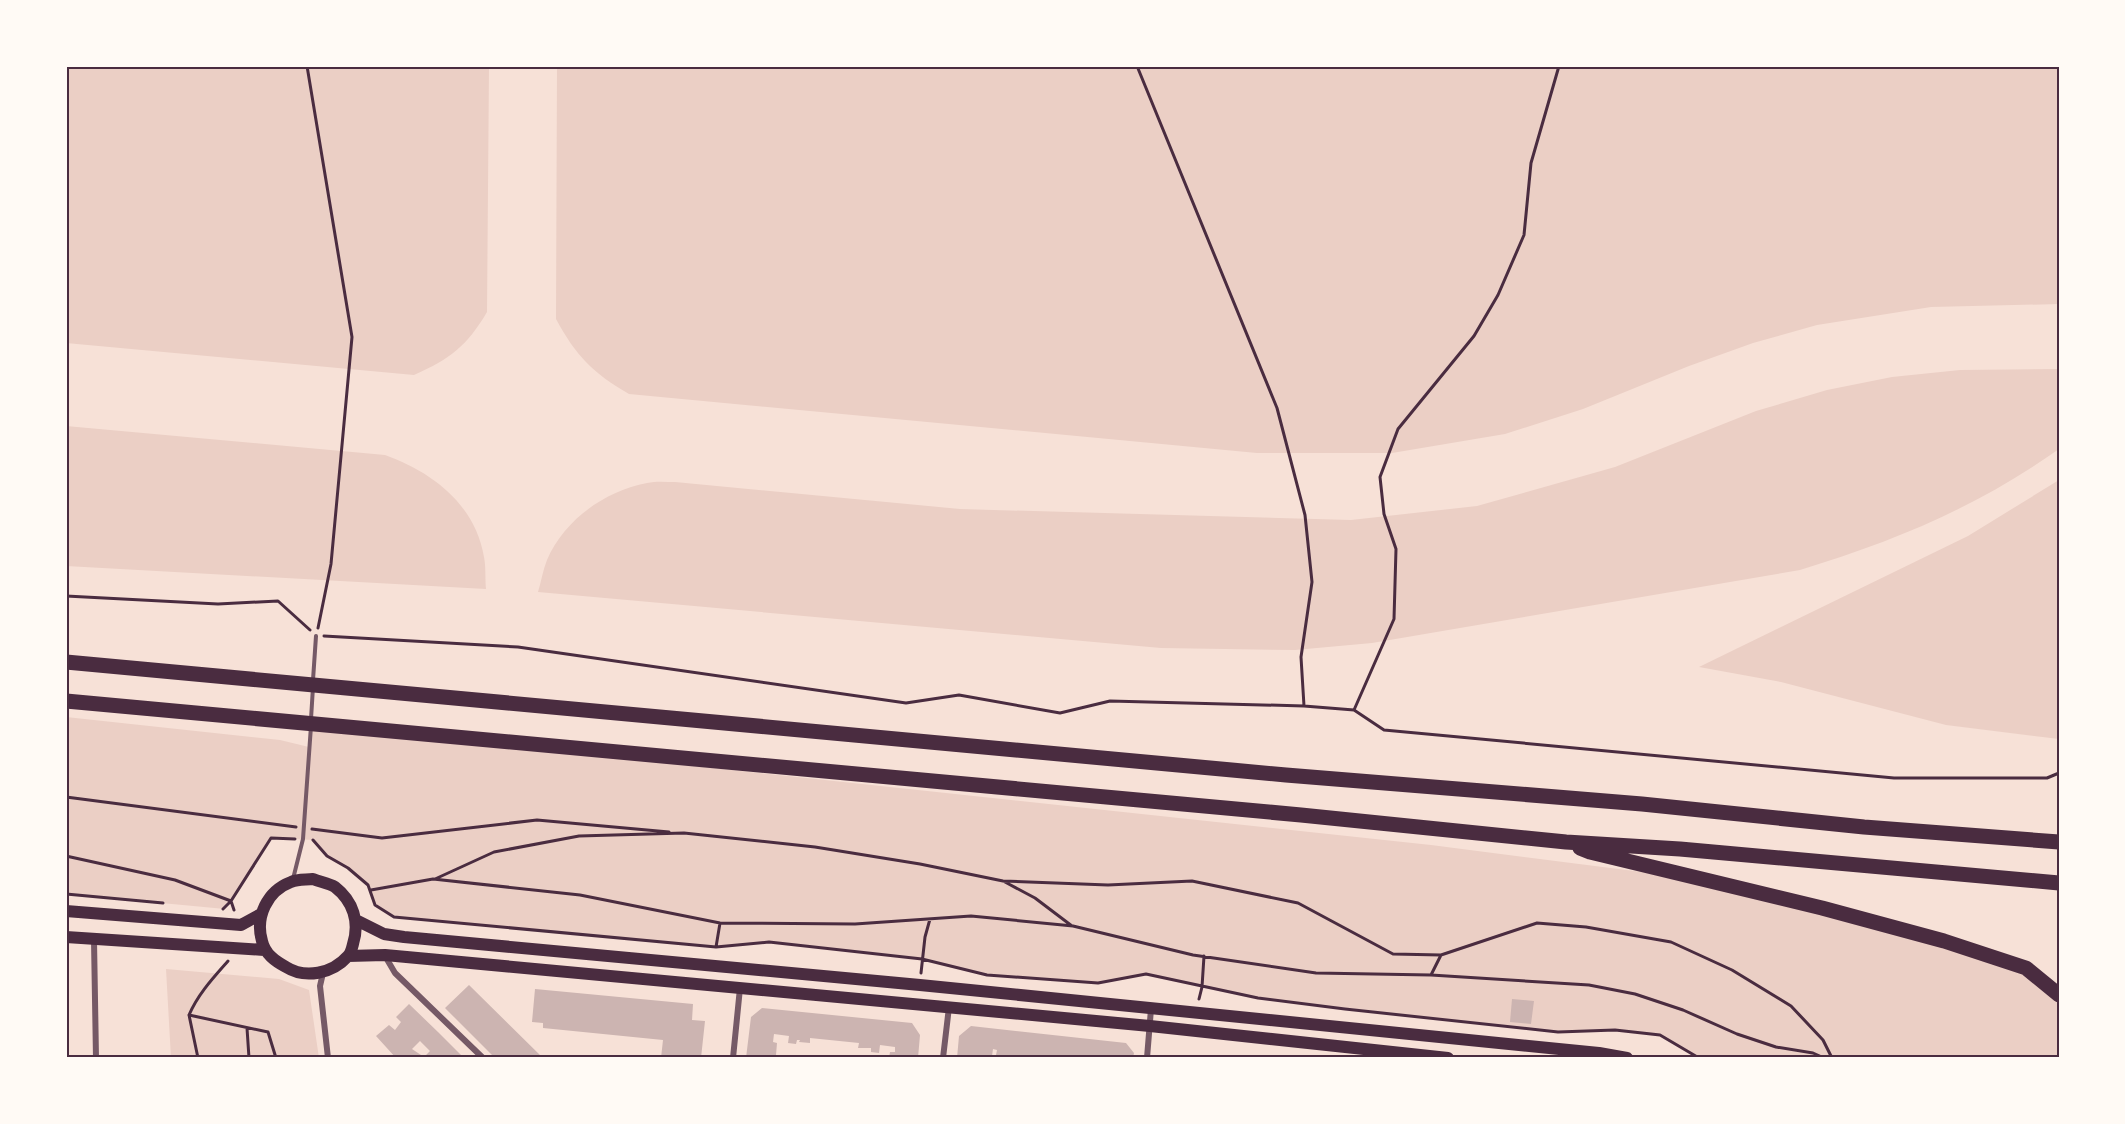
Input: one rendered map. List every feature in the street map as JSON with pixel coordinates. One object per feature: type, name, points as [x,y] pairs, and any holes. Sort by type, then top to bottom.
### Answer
[{"type":"highway","points":[[66,662],[1286,775],[1642,804],[1864,827],[2059,842]]},
{"type":"highway","points":[[66,701],[1290,814],[1566,842],[1680,849],[2059,883]]},
{"type":"highway","points":[[1566,842],[1590,852],[1822,908],[1944,941],[2026,968],[2059,994]]},
{"type":"main road","points":[[348,956],[356,935],[356,920],[348,900],[333,886],[314,879],[293,881],[279,888],[268,900],[261,914],[259,933],[264,950],[277,963],[306,975],[323,972],[348,956],[384,955],[1150,1026],[1448,1058]]},
{"type":"main road","points":[[66,911],[241,925],[261,914]]},
{"type":"main road","points":[[356,920],[384,934],[404,937],[920,985],[1599,1053],[1627,1058]]},
{"type":"main road","points":[[66,938],[264,950]]},
{"type":"street","points":[[94,940],[96,1058]]},
{"type":"street","points":[[384,955],[395,973],[483,1058]]},
{"type":"street","points":[[323,972],[320,986],[328,1058]]},
{"type":"street","points":[[733,1058],[740,988]]},
{"type":"street","points":[[943,1058],[949,1007]]},
{"type":"street","points":[[1147,1058],[1151,1009]]},
{"type":"lane","points":[[293,881],[303,839],[316,636]]},
{"type":"path","points":[[307,66],[352,337],[331,564],[316,636]]},
{"type":"path","points":[[1137,66],[1277,408],[1305,515],[1312,582],[1301,657],[1304,706]]},
{"type":"path","points":[[1354,710],[1394,620],[1396,549],[1384,514],[1380,477],[1398,429],[1474,336],[1498,295],[1524,235],[1531,163],[1559,66]]},
{"type":"path","points":[[66,596],[218,604],[278,601],[316,636],[518,647],[906,704],[959,695],[1060,713],[1110,701],[1304,706],[1354,710],[1384,730],[1894,778],[2047,778],[2059,773]]},
{"type":"path","points":[[66,797],[382,838],[537,820],[815,847],[920,864],[1003,881],[1108,885],[1192,881],[1298,903],[1393,954],[1441,955],[1537,923],[1586,927],[1671,942],[1732,970],[1791,1006],[1823,1040],[1832,1058]]},
{"type":"path","points":[[371,890],[433,879],[494,852],[579,836],[684,833]]},
{"type":"path","points":[[214,908],[225,909],[271,838],[314,840],[327,856],[348,868],[368,885],[375,905],[393,917],[716,947],[769,942],[922,959],[987,975],[1098,984],[1146,974],[1258,999],[1558,1032],[1615,1030],[1660,1035],[1699,1058]]},
{"type":"path","points":[[66,856],[175,880],[231,901],[241,925]]},
{"type":"path","points":[[433,879],[580,895],[720,923],[855,924],[971,916],[1073,926],[1204,957],[1316,973],[1431,975],[1589,985],[1635,994],[1683,1010],[1737,1034],[1776,1047],[1814,1053],[1824,1058]]},
{"type":"path","points":[[1003,881],[1035,898],[1073,926]]},
{"type":"path","points":[[66,894],[170,904]]},
{"type":"path","points":[[920,985],[922,959],[930,919]]},
{"type":"path","points":[[712,967],[720,923]]},
{"type":"path","points":[[198,1058],[189,1015],[210,981],[242,948]]},
{"type":"path","points":[[1431,975],[1441,955]]},
{"type":"path","points":[[1196,1013],[1202,987],[1204,957]]},
{"type":"path","points":[[189,1015],[268,1032],[276,1058]]},
{"type":"path","points":[[247,1028],[249,1058]]},
{"type":"shaded area","points":[[66,66],[489,66],[487,312],[480,324],[465,343],[448,357],[414,375],[66,343]]},
{"type":"shaded area","points":[[557,66],[2059,66],[2059,304],[1931,307],[1817,325],[1753,343],[1583,409],[1505,434],[1392,453],[1257,453],[629,394],[605,379],[586,362],[556,319]]},
{"type":"shaded area","points":[[2059,369],[2059,449],[2028,470],[1966,505],[1902,534],[1800,570],[1372,643],[1295,650],[1161,648],[538,592],[554,546],[575,520],[601,500],[631,487],[650,482],[675,482],[960,509],[1351,520],[1477,506],[1615,467],[1756,411],[1827,390],[1892,377],[1960,370]]},
{"type":"shaded area","points":[[66,426],[385,455],[435,481],[461,506],[479,538],[485,561],[486,589],[66,566]]},
{"type":"shaded area","points":[[2059,480],[2059,739],[1946,725],[1781,682],[1699,667],[1968,536]]},
{"type":"shaded area","points":[[66,717],[280,740],[309,747],[311,725],[1431,845],[1705,880],[1984,952],[2059,995],[2059,1058],[1699,1058],[1660,1035],[1615,1030],[1558,1032],[1258,998],[1146,974],[1098,983],[987,975],[922,959],[769,942],[716,947],[394,917],[375,905],[368,885],[348,868],[327,856],[314,840],[271,838],[225,909],[66,894]]},
{"type":"shaded area","points":[[166,969],[279,979],[309,990],[319,1058],[171,1058]]},
{"type":"building","points":[[469,985],[543,1058],[495,1058],[445,1008]]},
{"type":"building","points":[[535,989],[693,1004],[692,1020],[705,1021],[701,1058],[661,1058],[663,1040],[543,1028],[543,1023],[532,1022]]},
{"type":"building","points":[[1512,999],[1534,1001],[1531,1024],[1510,1022]]},
{"type":"building","points":[[409,1004],[464,1058],[396,1058],[376,1036],[389,1025],[395,1030],[401,1022],[396,1017]],"holes":[[[420,1041],[430,1051],[424,1057],[412,1049]]]},
{"type":"building","points":[[762,1008],[912,1023],[920,1035],[918,1058],[889,1058],[890,1052],[895,1052],[895,1047],[880,1045],[879,1053],[871,1052],[871,1048],[858,1048],[859,1043],[810,1038],[810,1043],[797,1040],[796,1044],[788,1043],[789,1036],[774,1034],[773,1042],[777,1043],[776,1055],[772,1058],[746,1058],[751,1017]]},
{"type":"building","points":[[971,1026],[1126,1043],[1134,1053],[1133,1058],[1021,1058],[996,1055],[997,1050],[993,1049],[992,1056],[987,1055],[986,1058],[957,1058],[959,1036]]}]
